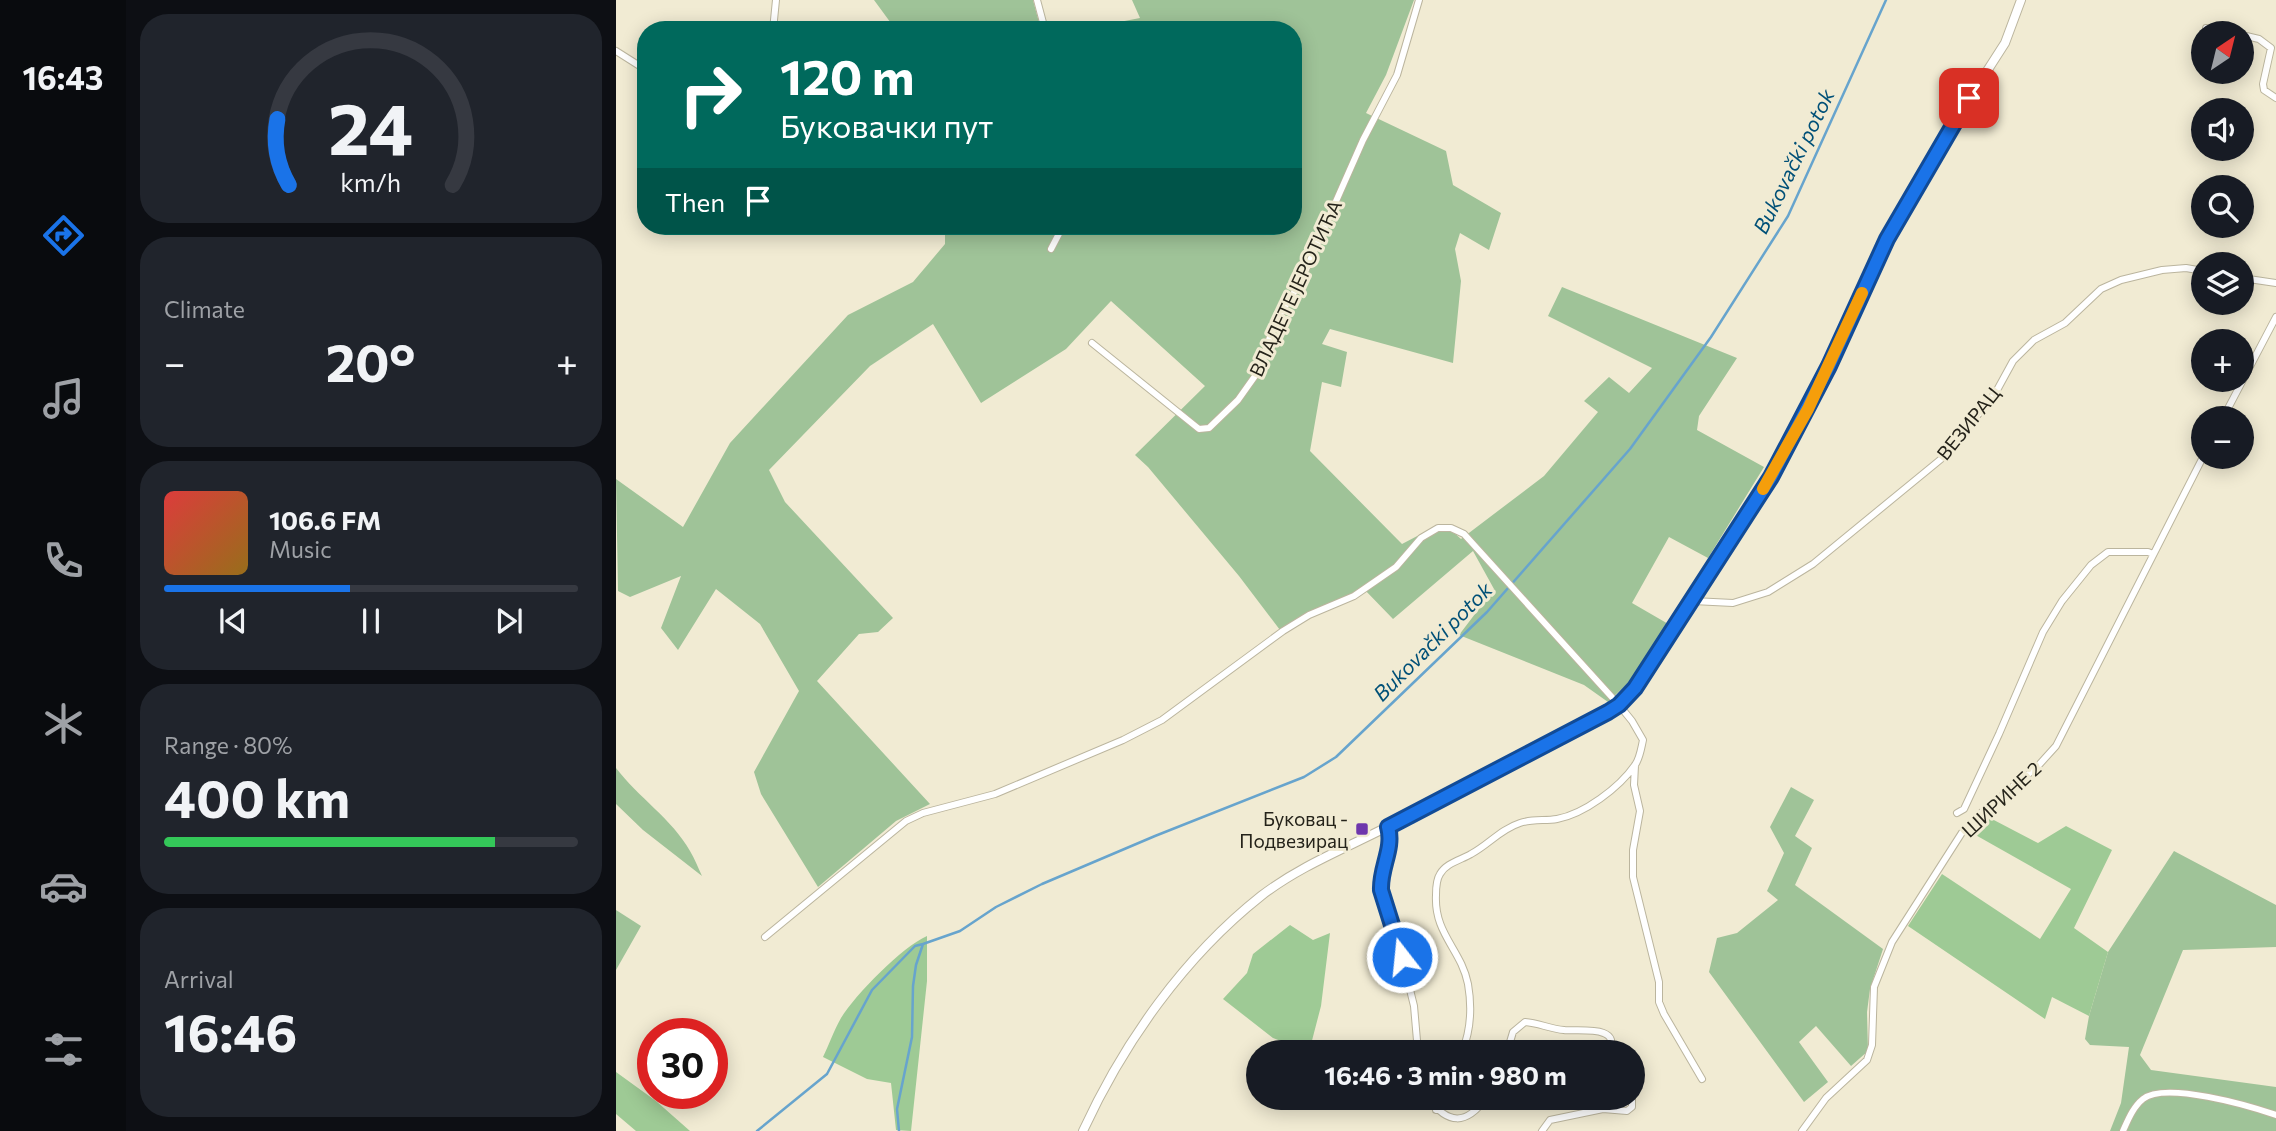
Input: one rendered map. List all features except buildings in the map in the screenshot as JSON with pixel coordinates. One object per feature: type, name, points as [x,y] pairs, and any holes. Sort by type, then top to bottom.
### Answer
[{"type":"street","points":[[774,21],[776,0]]},
{"type":"street","points":[[1037,0],[1043,21]]},
{"type":"street","name":"ВЛАДЕТЕ ЈЕРОТИЋА","points":[[1092,343],[1199,429],[1209,428],[1238,400],[1259,369],[1274,324],[1300,283],[1363,140],[1397,75],[1419,0]]},
{"type":"street","points":[[1083,1131],[1098,1099],[1140,1029],[1163,998],[1217,936],[1262,896],[1292,874],[1327,855],[1388,827],[1619,705],[1645,676],[1785,453],[1887,239],[1953,124],[2005,43],[2021,0]]},
{"type":"street","points":[[2254,39],[2271,48],[2263,84],[2264,90],[2276,98]]},
{"type":"street","points":[[616,51],[637,64]]},
{"type":"street","points":[[1051,249],[1058,235]]},
{"type":"street","name":"ВЕЗИРАЦ","points":[[1693,601],[1733,603],[1768,592],[1813,564],[1946,455],[1996,393],[2013,361],[2034,340],[2066,323],[2101,289],[2121,280],[2162,270],[2191,269]]},
{"type":"street","points":[[2254,280],[2276,284]]},
{"type":"street","points":[[2229,406],[2276,317]]},
{"type":"street","name":"ШИРИНЕ 2","points":[[1802,1131],[1826,1098],[1867,1060],[1872,1045],[1874,988],[1892,942],[1963,831],[2037,767],[2056,746],[2197,469]]},
{"type":"street","points":[[765,937],[906,821],[923,813],[1006,790],[1073,763],[1162,720],[1283,631],[1309,615],[1354,596],[1396,567],[1421,538],[1438,528],[1451,528],[1464,534],[1504,578],[1619,705],[1643,740],[1635,765],[1590,806],[1558,818],[1517,823],[1495,836],[1487,845],[1440,872],[1436,884],[1435,906],[1440,929],[1459,959],[1467,982],[1471,1021],[1465,1040]]},
{"type":"street","points":[[1957,813],[1964,808],[2043,632],[2062,601],[2091,565],[2108,552],[2153,554]]},
{"type":"street","points":[[1635,765],[1634,785],[1640,811],[1633,850],[1633,877],[1659,982],[1659,1002],[1702,1079]]},
{"type":"street","points":[[1388,827],[1391,838],[1380,880],[1381,890],[1414,1006],[1417,1040]]},
{"type":"street","points":[[1511,1040],[1513,1032],[1525,1022],[1562,1030],[1602,1032],[1610,1040]]},
{"type":"street","points":[[2123,1131],[2131,1113],[2144,1098],[2157,1092],[2197,1095],[2247,1105],[2276,1115]]},
{"type":"street","points":[[1437,1110],[1444,1116],[1464,1119],[1477,1110]]},
{"type":"street","points":[[1542,1131],[1550,1120],[1603,1110],[1628,1110]]},
{"type":"green space","points":[[874,0],[1033,0],[1039,21],[889,21]]},
{"type":"green space","points":[[1132,0],[1414,0],[1386,75],[1366,113],[1446,151],[1453,185],[1501,213],[1489,250],[1460,233],[1455,249],[1461,281],[1453,363],[1330,329],[1322,344],[1347,352],[1341,387],[1322,382],[1310,451],[1402,544],[1423,533],[1450,529],[1461,539],[1544,476],[1598,412],[1584,401],[1609,377],[1629,393],[1652,368],[1548,316],[1562,287],[1737,358],[1699,416],[1697,430],[1764,467],[1708,558],[1669,537],[1632,603],[1670,625],[1634,677],[1608,702],[1584,685],[1459,635],[1494,589],[1473,551],[1393,619],[1363,588],[1280,630],[1239,576],[1135,455],[1205,386],[1111,301],[1066,349],[981,403],[933,324],[870,366],[769,470],[785,502],[893,618],[878,632],[859,634],[817,681],[930,804],[896,821],[818,887],[761,794],[754,772],[799,691],[760,624],[716,589],[678,650],[661,628],[681,576],[630,597],[618,591],[616,479],[683,527],[730,443],[848,315],[913,282],[945,244],[945,235],[1302,235],[1302,21],[1124,21],[1140,18]]},
{"type":"green space","points":[[616,768],[683,839],[702,876],[643,830],[616,804]]},
{"type":"green space","points":[[1791,787],[1814,800],[1795,836],[1812,848],[1795,885],[1883,949],[1870,989],[1867,1012],[1868,1051],[1851,1066],[1816,1026],[1799,1042],[1828,1082],[1804,1102],[1709,972],[1717,938],[1737,933],[1778,900],[1767,891],[1784,853],[1770,827]]},
{"type":"green space","points":[[1990,818],[2038,843],[2066,826],[2112,850],[2074,928],[2108,952],[2089,1016],[2052,997],[2045,1019],[1908,926],[1942,874],[2040,939],[2071,889],[1972,833]]},
{"type":"green space","points":[[2174,851],[2276,905],[2276,947],[2183,950],[2140,1055],[2151,1070],[2276,1087],[2276,1131],[2110,1131],[2121,1103],[2129,1047],[2090,1045],[2085,1039],[2089,1016],[2108,952]]},
{"type":"green space","points":[[616,910],[641,926],[616,970]]},
{"type":"green space","points":[[1290,925],[1313,940],[1330,933],[1321,1006],[1312,1040],[1273,1038],[1223,999],[1247,973],[1253,954]]},
{"type":"green space","points":[[927,936],[927,981],[911,1131],[896,1130],[891,1083],[867,1079],[823,1057],[841,1018],[857,997],[893,960]]},
{"type":"green space","points":[[616,1072],[637,1087],[637,1109],[665,1109],[690,1131],[636,1131],[616,1114]]},
{"type":"waterway","name":"Bukovački potok","points":[[899,1131],[897,1109],[912,1037],[916,965],[923,944],[960,931],[996,907],[1042,884],[1304,777],[1336,757],[1487,612],[1630,449],[1711,337],[1788,216],[1886,0]]},
{"type":"waterway","points":[[757,1131],[827,1074],[872,990],[915,946],[923,944]]},
{"type":"slow traffic","points":[[1763,489],[1808,409],[1862,293]]},
{"type":"place","name":"Буковац - Подвезирац","points":[[1362,829]]},
{"type":"route","points":[[1402,957],[1381,890],[1380,880],[1391,838],[1388,827],[1608,712],[1619,705],[1645,676],[1771,477],[1829,366],[1887,239],[1969,98]]}]
